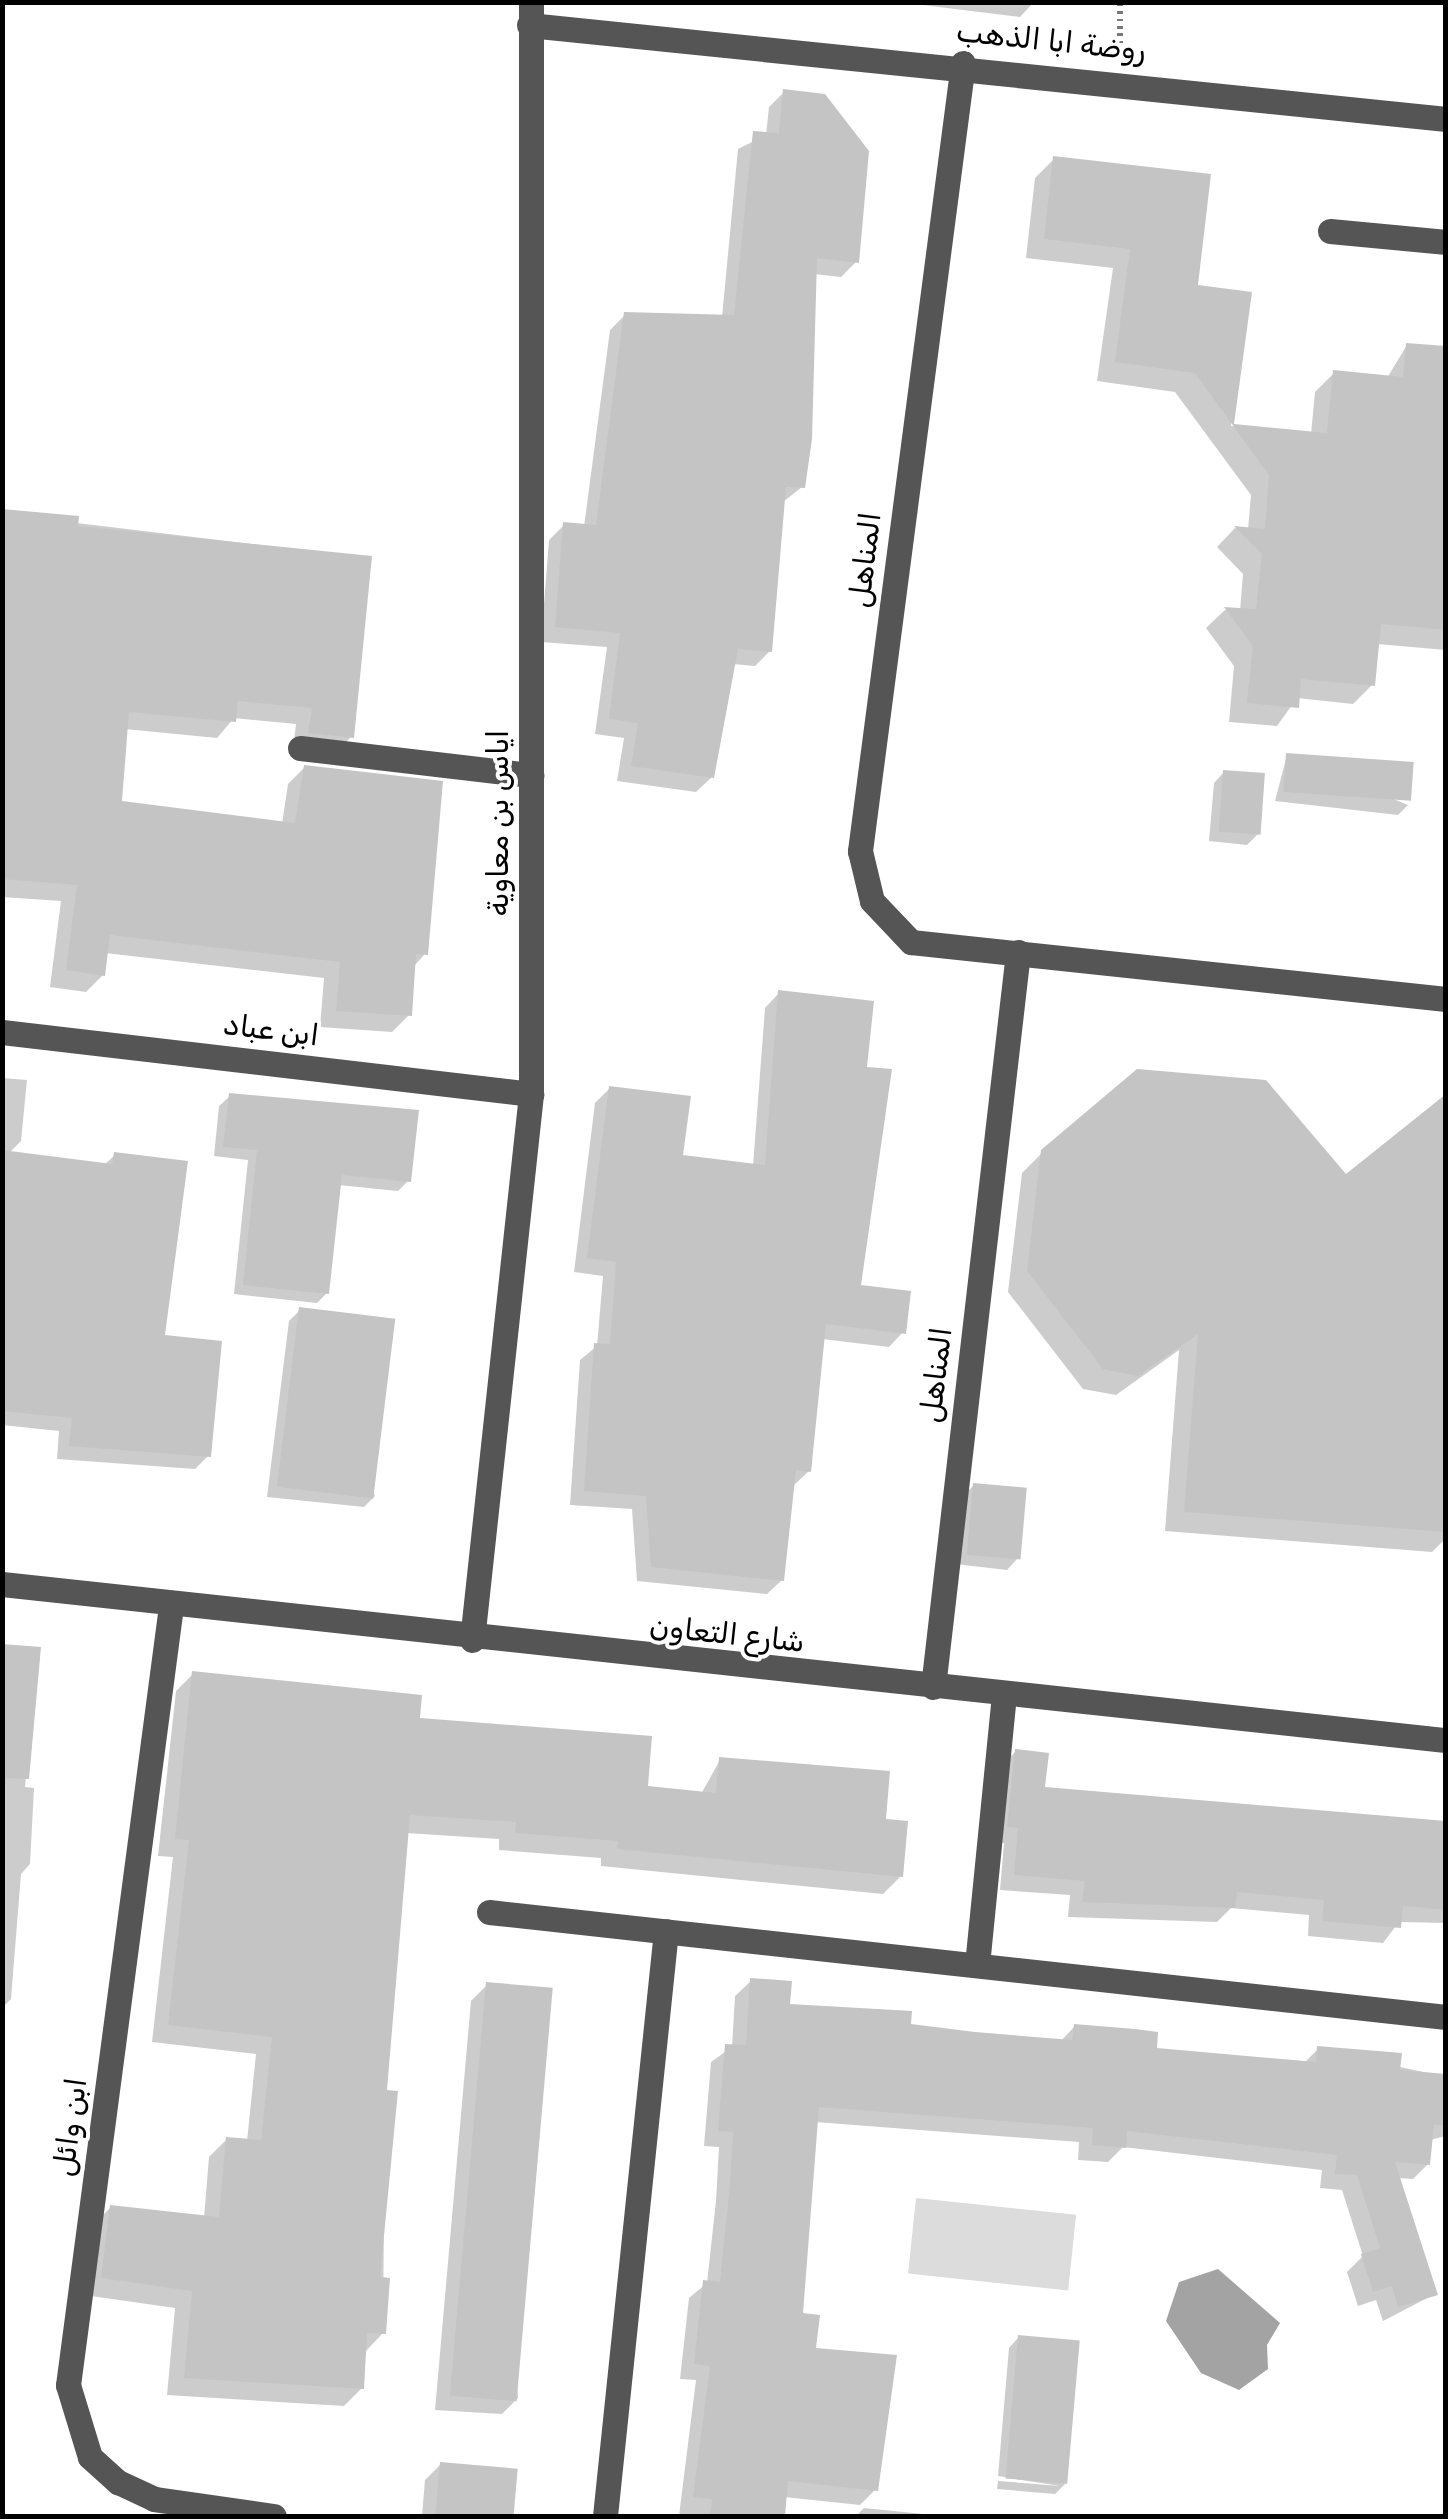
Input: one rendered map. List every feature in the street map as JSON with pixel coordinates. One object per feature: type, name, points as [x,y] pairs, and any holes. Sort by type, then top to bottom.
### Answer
[{"type":"street","name":"روضة ابا الذهب","points":[[530,14],[1446,119]]},
{"type":"street","name":"اياس بن معاوية","points":[[472,1640],[531,1094],[530,14]]},
{"type":"street","name":"المناهل","points":[[963,63],[860,851],[872,901],[911,942],[1446,999]]},
{"type":"street","points":[[1330,231],[1446,242]]},
{"type":"street","points":[[300,748],[530,775]]},
{"type":"street","name":"المناهل","points":[[934,1687],[1018,952]]},
{"type":"street","name":"ابن عباد","points":[[2,1032],[531,1094]]},
{"type":"street","name":"شارع التعاون","points":[[2,1584],[472,1640],[1446,1740]]},
{"type":"street","name":"ابن وائل","points":[[171,1606],[68,2385],[90,2457],[118,2482],[154,2499],[274,2516]]},
{"type":"street","points":[[976,1965],[1004,1695]]},
{"type":"street","points":[[489,1912],[1446,2017]]},
{"type":"street","points":[[606,2516],[666,1931]]},
{"type":"shaded area","points":[[916,2198],[1076,2215],[1068,2290],[908,2274]]},
{"type":"shaded area","points":[[1218,2269],[1280,2323],[1267,2345],[1268,2369],[1239,2390],[1201,2373],[1166,2321],[1179,2282]]},
{"type":"building","points":[[783,89],[825,94],[869,151],[859,263],[817,258],[812,439],[805,488],[786,487],[772,652],[738,649],[714,778],[631,766],[638,723],[609,719],[620,633],[555,627],[563,522],[596,525],[624,312],[734,315],[753,131],[779,133]]},
{"type":"building","points":[[1053,156],[1211,174],[1198,285],[1252,292],[1234,424],[1327,433],[1333,370],[1403,377],[1406,343],[1446,346],[1446,630],[1381,624],[1375,686],[1301,679],[1299,708],[1247,703],[1253,646],[1224,607],[1256,609],[1262,554],[1234,526],[1265,529],[1269,475],[1195,373],[1115,362],[1130,249],[1044,239]]},
{"type":"building","points":[[2,509],[79,516],[78,526],[372,556],[354,738],[308,733],[312,708],[238,701],[236,722],[129,712],[122,801],[295,823],[304,765],[443,781],[428,955],[416,954],[412,1016],[336,1011],[340,962],[110,935],[105,976],[66,970],[77,885],[2,879]]},
{"type":"building","points":[[1286,753],[1414,762],[1411,801],[1283,792]]},
{"type":"building","points":[[1223,770],[1265,773],[1261,835],[1219,832]]},
{"type":"building","points":[[778,990],[874,1001],[867,1067],[892,1069],[861,1285],[911,1291],[906,1334],[826,1324],[811,1472],[796,1470],[784,1581],[651,1567],[646,1496],[584,1491],[594,1343],[610,1344],[616,1262],[587,1258],[609,1086],[691,1096],[683,1155],[765,1165]]},
{"type":"building","points":[[1137,1069],[1266,1080],[1346,1174],[1446,1094],[1446,1532],[1184,1512],[1198,1334],[1138,1376],[1103,1369],[1027,1271],[1041,1150]]},
{"type":"building","points":[[229,1093],[419,1110],[411,1182],[342,1175],[329,1294],[243,1285],[257,1150],[223,1147]]},
{"type":"building","points":[[2,1150],[112,1164],[114,1152],[188,1161],[165,1335],[222,1341],[211,1457],[69,1446],[72,1418],[2,1411]]},
{"type":"building","points":[[299,1307],[395,1319],[373,1498],[277,1487]]},
{"type":"building","points":[[973,1483],[1027,1488],[1021,1559],[967,1555]]},
{"type":"building","points":[[2,1644],[41,1647],[29,1779],[2,1778]]},
{"type":"building","points":[[192,1671],[422,1695],[420,1718],[652,1736],[648,1786],[716,1793],[719,1757],[890,1771],[886,1819],[908,1821],[903,1877],[617,1849],[618,1841],[515,1833],[516,1822],[410,1815],[387,2090],[398,2091],[380,2277],[390,2278],[386,2334],[367,2333],[364,2389],[184,2378],[192,2291],[101,2278],[110,2205],[219,2217],[226,2137],[261,2140],[272,2037],[168,2025],[189,1840],[175,1839]]},
{"type":"building","points":[[1015,1749],[1049,1753],[1045,1787],[1446,1821],[1446,1910],[1403,1906],[1401,1928],[1322,1921],[1324,1900],[1237,1892],[1235,1908],[1082,1902],[1085,1881],[1014,1875],[1018,1828],[1007,1827]]},
{"type":"building","points":[[750,1978],[792,1981],[790,2004],[912,2011],[911,2024],[975,2032],[1072,2040],[1074,2024],[1135,2029],[1158,2032],[1157,2048],[1316,2062],[1317,2046],[1402,2053],[1400,2070],[1446,2074],[1446,2125],[1434,2125],[1430,2165],[1395,2162],[1438,2295],[1398,2307],[1392,2286],[1373,2292],[1361,2254],[1380,2248],[1357,2175],[1335,2174],[1337,2155],[1127,2131],[1126,2148],[1092,2145],[1093,2128],[819,2107],[803,2313],[820,2315],[816,2348],[897,2355],[878,2491],[788,2481],[785,2516],[710,2516],[712,2499],[693,2497],[710,2366],[694,2364],[703,2280],[720,2282],[730,2184],[733,2132],[718,2131],[725,2044],[746,2045]]},
{"type":"building","points":[[486,1982],[553,1988],[517,2401],[450,2395]]},
{"type":"building","points":[[1018,2335],[1080,2340],[1067,2484],[1005,2478]]},
{"type":"building","points":[[440,2462],[518,2469],[514,2516],[435,2516]]}]
